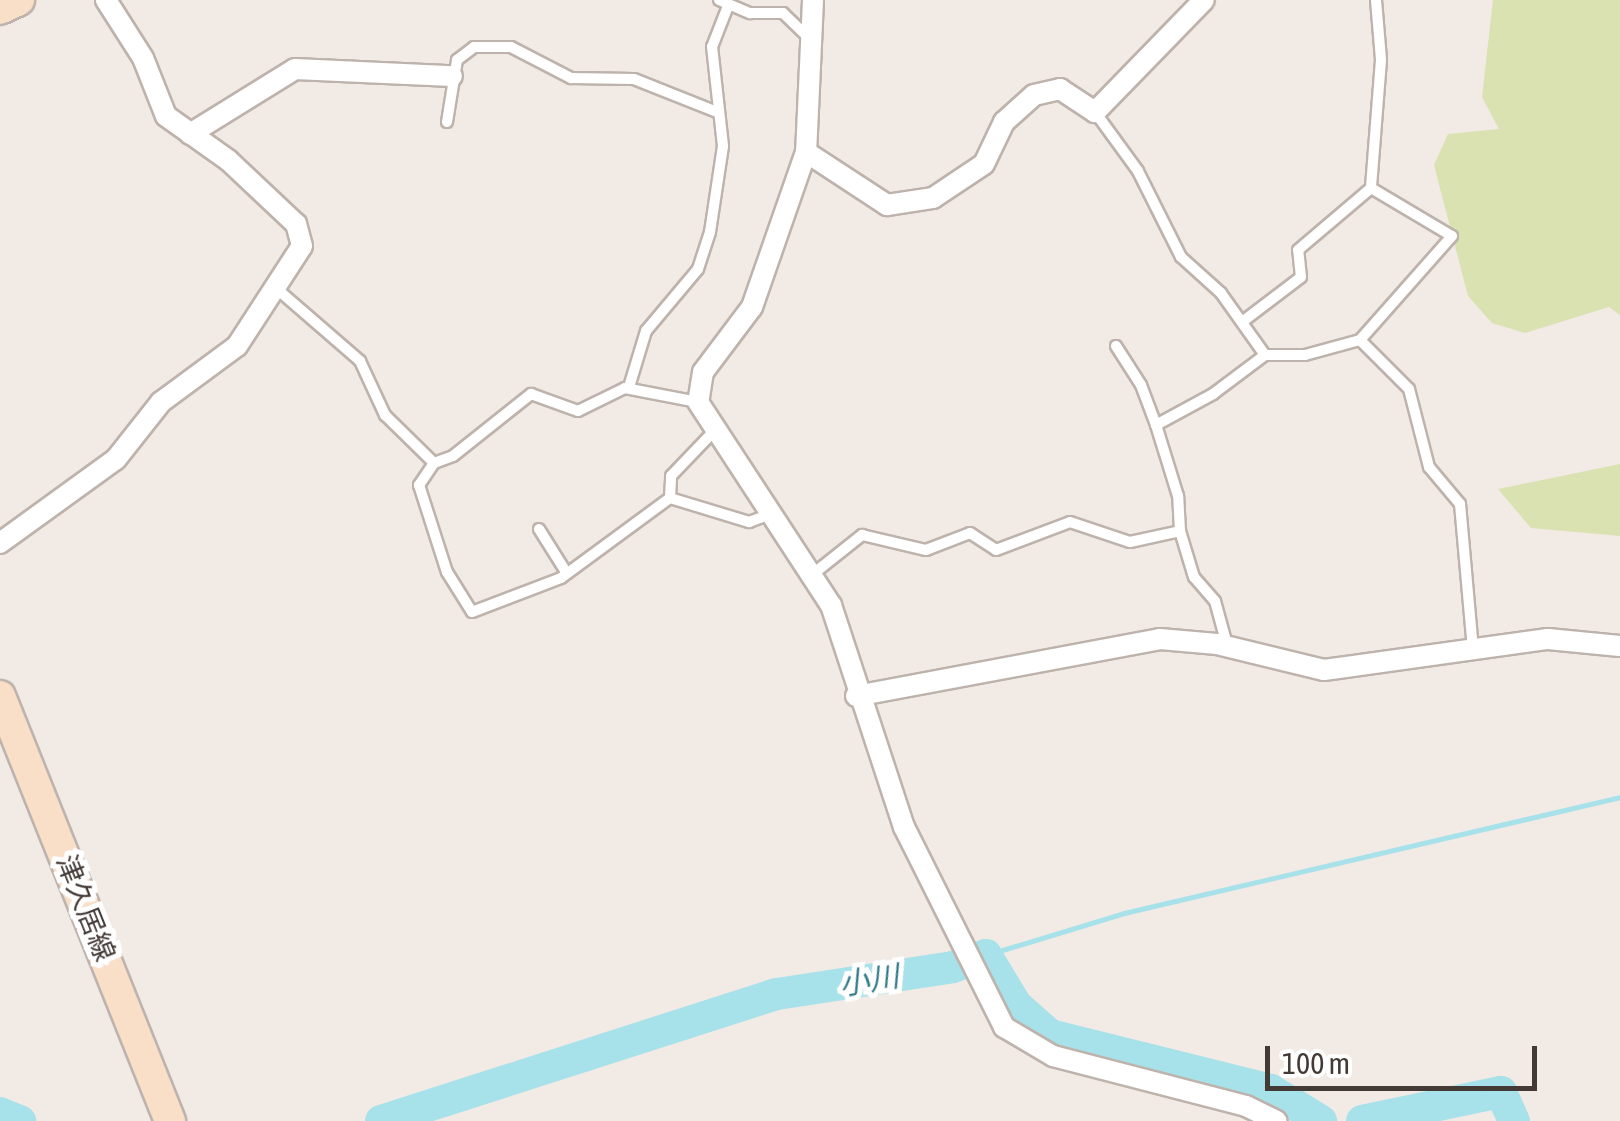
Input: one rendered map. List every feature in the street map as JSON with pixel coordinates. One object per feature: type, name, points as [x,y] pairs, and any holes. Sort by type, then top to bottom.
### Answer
[{"type":"main road","points":[[0,9],[19,0]]},
{"type":"main road","name":"津久居線","points":[[0,696],[170,1121]]},
{"type":"street","points":[[0,542],[116,459],[161,402],[237,346],[302,246],[296,224],[160,107],[143,58],[106,0]]},
{"type":"street","points":[[813,0],[806,152],[752,306],[703,372],[698,402],[830,605],[856,696],[904,827],[973,975],[1004,1027],[1028,1046],[1277,1121]]},
{"type":"street","points":[[806,152],[874,200],[897,208],[933,198],[984,164],[1004,122],[1034,96],[1060,89],[1095,112],[1204,0]]},
{"type":"street","points":[[190,134],[295,69],[452,76]]},
{"type":"street","points":[[856,696],[1160,639],[1227,646],[1324,670],[1560,638],[1620,646]]},
{"type":"lane","points":[[1242,322],[1301,277],[1298,250],[1371,188],[1381,60],[1376,0]]},
{"type":"lane","points":[[629,388],[646,331],[698,270],[719,187],[712,47],[723,3],[783,13],[812,41]]},
{"type":"lane","points":[[447,122],[452,76],[464,50],[511,47],[571,78],[625,76],[717,112]]},
{"type":"lane","points":[[1095,112],[1138,171],[1181,257],[1242,322],[1265,355]]},
{"type":"lane","points":[[1156,425],[1214,394],[1265,355],[1305,355],[1360,340],[1452,236],[1371,188]]},
{"type":"lane","points":[[278,288],[360,360],[380,408],[434,462]]},
{"type":"lane","points":[[1360,340],[1409,389],[1429,467],[1460,504],[1473,651]]},
{"type":"lane","points":[[1116,346],[1141,385],[1156,425],[1178,496],[1180,531],[1194,577],[1214,601],[1227,646]]},
{"type":"lane","points":[[670,498],[566,572],[516,599],[466,610],[419,485],[434,462],[453,456],[530,394],[578,412],[629,388],[698,402]]},
{"type":"lane","points":[[670,498],[670,476],[714,431]]},
{"type":"lane","points":[[670,498],[749,522],[768,515]]},
{"type":"lane","points":[[813,574],[862,535],[926,550],[970,533],[996,550],[1070,522],[1130,542],[1180,531]]},
{"type":"lane","points":[[539,528],[566,572]]},
{"type":"green space","points":[[1493,0],[1620,0],[1620,315],[1609,307],[1525,333],[1492,323],[1468,296],[1434,165],[1448,134],[1499,129],[1482,97]]},
{"type":"green space","points":[[1620,464],[1620,536],[1531,528],[1498,489]]},
{"type":"waterway","points":[[986,955],[1124,913],[1620,797]]},
{"type":"waterway","name":"小川","points":[[381,1121],[777,994],[953,967],[986,955],[1016,1005],[1050,1035],[1271,1090],[1321,1121]]},
{"type":"waterway","name":"小川","points":[[1362,1121],[1501,1092],[1514,1121]]},
{"type":"waterway","name":"小川","points":[[0,1113],[20,1121]]}]
